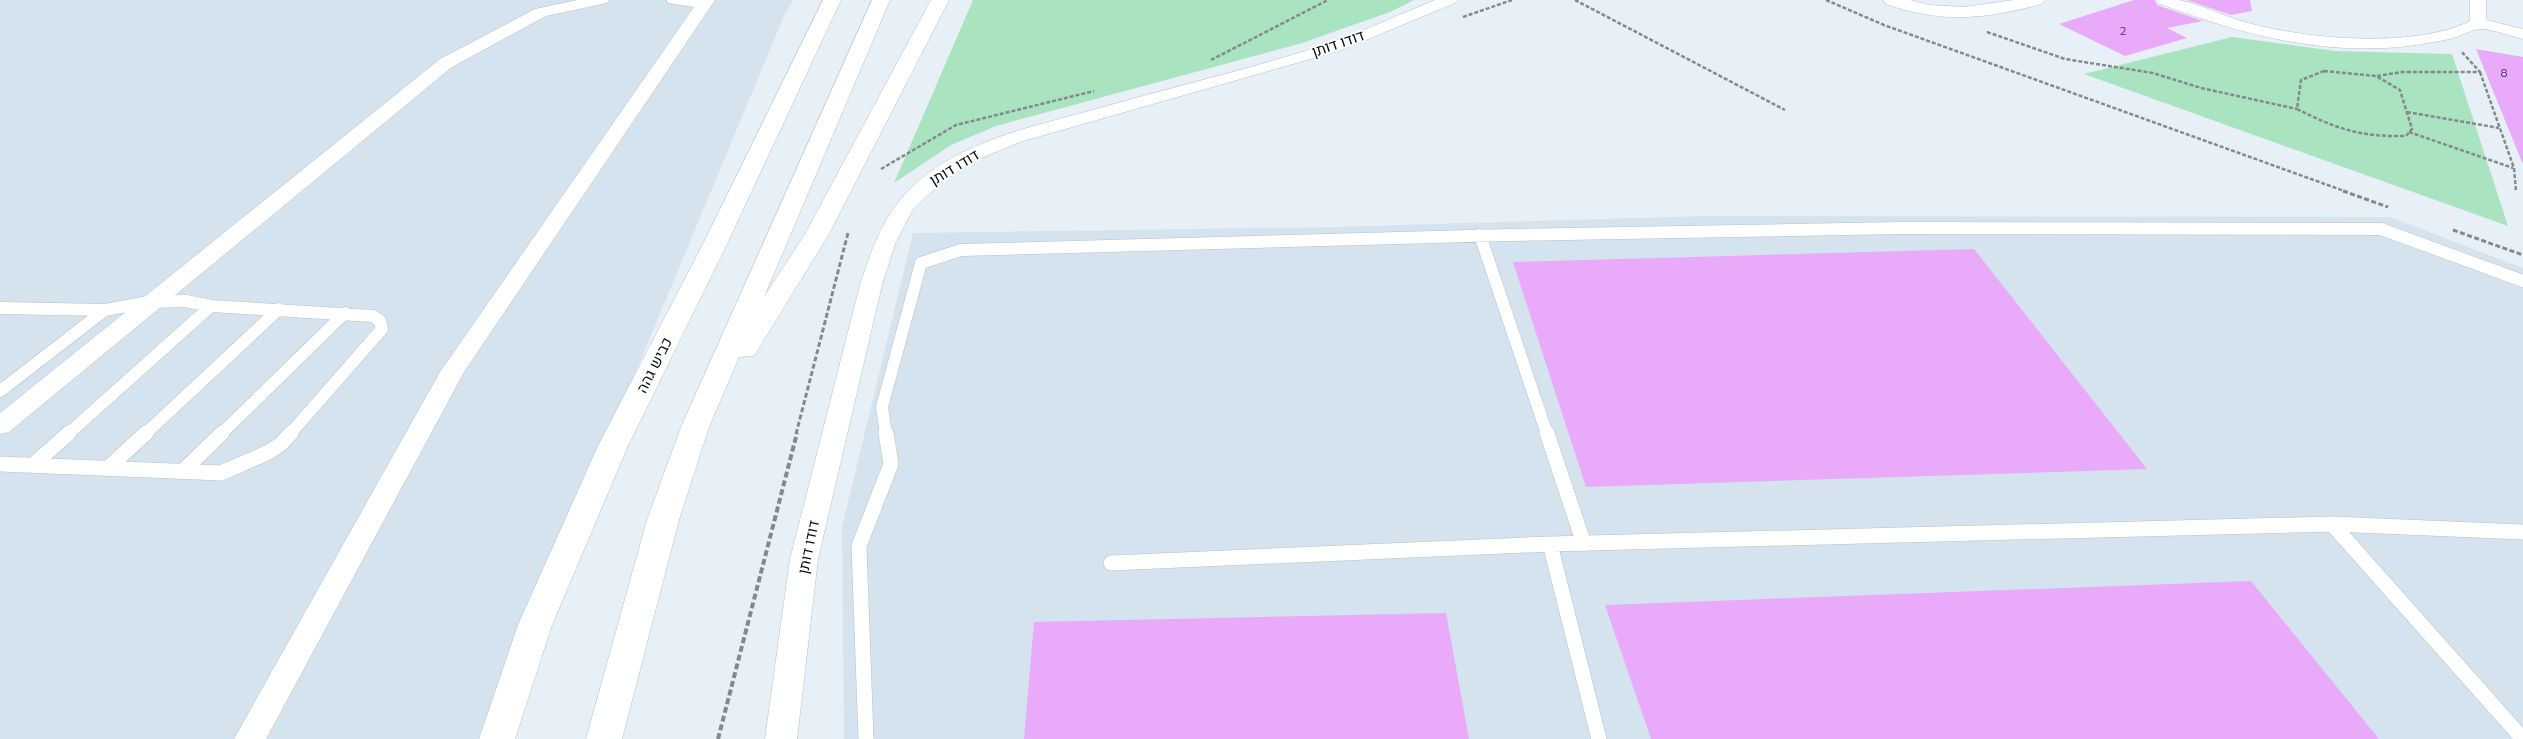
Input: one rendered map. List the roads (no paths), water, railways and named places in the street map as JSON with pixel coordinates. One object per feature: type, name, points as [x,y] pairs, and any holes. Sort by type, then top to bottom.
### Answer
[{"type":"main road","name":"כביש גהה","points":[[497,739],[535,625],[613,446],[714,244],[832,0]]},
{"type":"main road","points":[[604,739],[663,520],[695,427],[881,0]]},
{"type":"main road","points":[[695,427],[817,234],[940,0]]},
{"type":"main road","points":[[1892,0],[1912,8],[1945,7],[1998,11],[2036,0]]},
{"type":"main road","points":[[1945,7],[1961,3],[2015,0]]},
{"type":"street","points":[[0,426],[8,413],[446,63],[541,12],[602,0]]},
{"type":"street","points":[[674,0],[706,2]]},
{"type":"street","name":"דודו דותן","points":[[781,739],[804,559],[871,285],[884,244],[899,214],[919,189],[948,168],[982,150],[1013,138],[1336,46],[1449,0]]},
{"type":"street","points":[[2164,0],[2227,23],[2297,40],[2384,44],[2462,32],[2478,23],[2523,34]]},
{"type":"street","points":[[2478,0],[2478,23]]},
{"type":"street","points":[[250,739],[452,372],[706,2]]},
{"type":"lane","points":[[866,739],[858,546],[891,464],[882,407],[921,263],[961,250],[1480,236],[1900,228],[2380,229],[2523,281]]},
{"type":"lane","points":[[1480,236],[1584,544]]},
{"type":"lane","points":[[0,308],[105,310],[149,302],[186,301],[211,306],[373,316],[380,320],[382,329],[281,444],[262,458],[230,470],[221,473],[0,464]]},
{"type":"lane","points":[[33,465],[211,306]]},
{"type":"lane","points":[[108,468],[279,309]]},
{"type":"lane","points":[[0,391],[105,310]]},
{"type":"lane","points":[[183,471],[345,313]]},
{"type":"lane","points":[[2332,524],[2523,739]]},
{"type":"lane","points":[[1111,563],[1550,544],[2332,524],[2523,532]]},
{"type":"lane","points":[[1550,544],[1599,739]]}]
